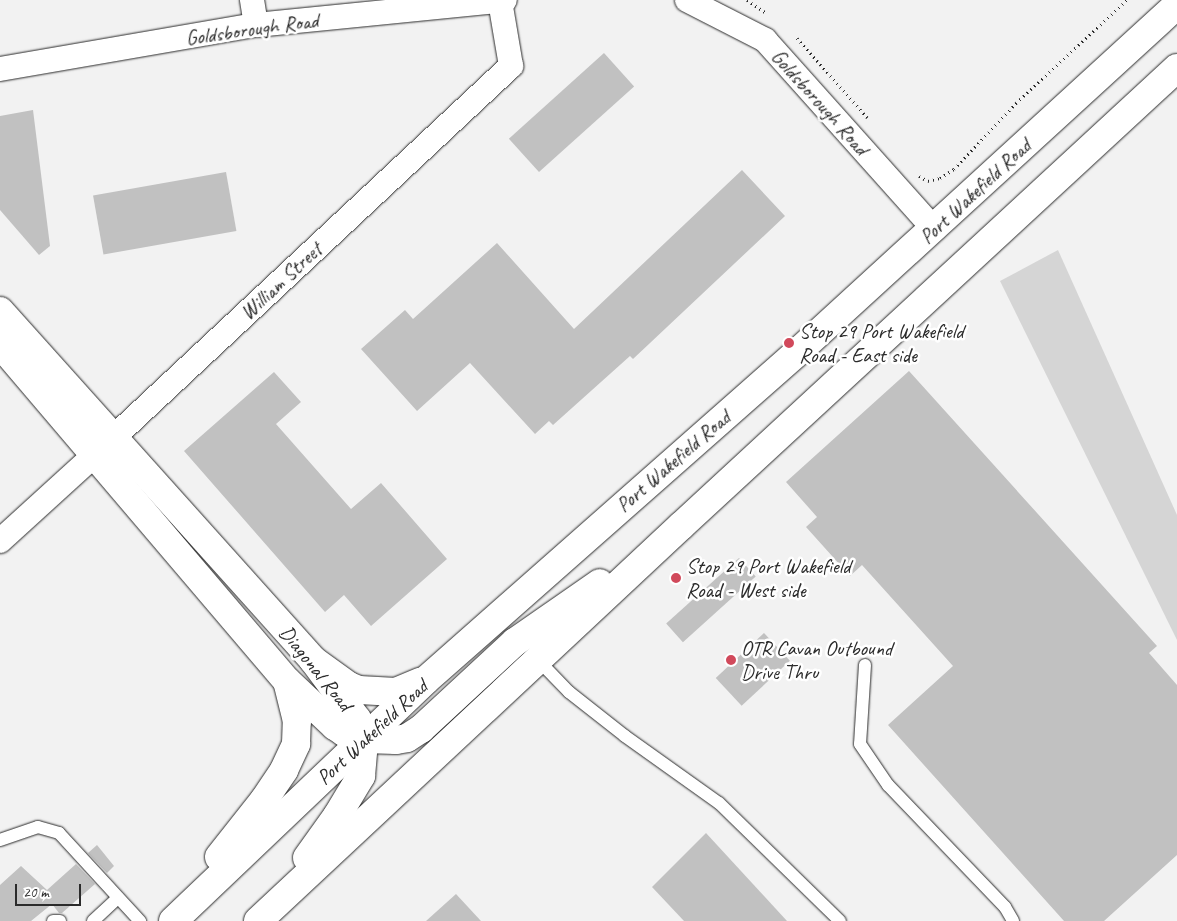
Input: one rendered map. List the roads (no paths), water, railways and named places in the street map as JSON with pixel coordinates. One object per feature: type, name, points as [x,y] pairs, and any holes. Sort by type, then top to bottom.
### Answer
[{"type":"main road","name":"Port Wakefield Road","points":[[173,921],[426,680],[934,229],[1177,5]]},
{"type":"main road","points":[[264,915],[681,526],[1177,68]]},
{"type":"main road","name":"Diagonal Road","points":[[0,311],[287,681],[335,726],[364,739]]},
{"type":"main road","name":"Diagonal Road","points":[[0,344],[104,446],[313,660],[357,719],[364,739]]},
{"type":"main road","points":[[264,915],[337,816],[361,776],[364,739],[396,740],[407,738],[421,729],[515,642],[681,526]]},
{"type":"main road","points":[[313,660],[348,686],[359,690],[396,692],[426,680]]},
{"type":"main road","points":[[169,921],[264,800],[284,770],[296,744],[298,733],[287,681]]},
{"type":"street","points":[[252,0],[256,26]]},
{"type":"street","name":"William Street","points":[[0,540],[104,446],[511,66],[500,0]]},
{"type":"street","name":"Goldsborough Road","points":[[0,69],[256,26],[505,0]]},
{"type":"street","name":"Goldsborough Road","points":[[686,0],[764,40],[934,229]]},
{"type":"lane","points":[[538,660],[570,692],[624,736],[719,803],[840,921]]},
{"type":"lane","points":[[865,665],[860,744],[888,784],[1005,907],[1013,921]]},
{"type":"lane","points":[[0,840],[38,827],[59,834],[140,921]]},
{"type":"lane","points":[[93,921],[118,898]]},
{"type":"lane","points":[[53,921],[60,921]]},
{"type":"place","name":"Stop 29 Port Wakefield Road - East side","points":[[789,343]]},
{"type":"place","name":"Stop 29 Port Wakefield Road - West side","points":[[676,578]]},
{"type":"place","name":"OTR Cavan Outbound Drive Thru","points":[[731,660]]}]
